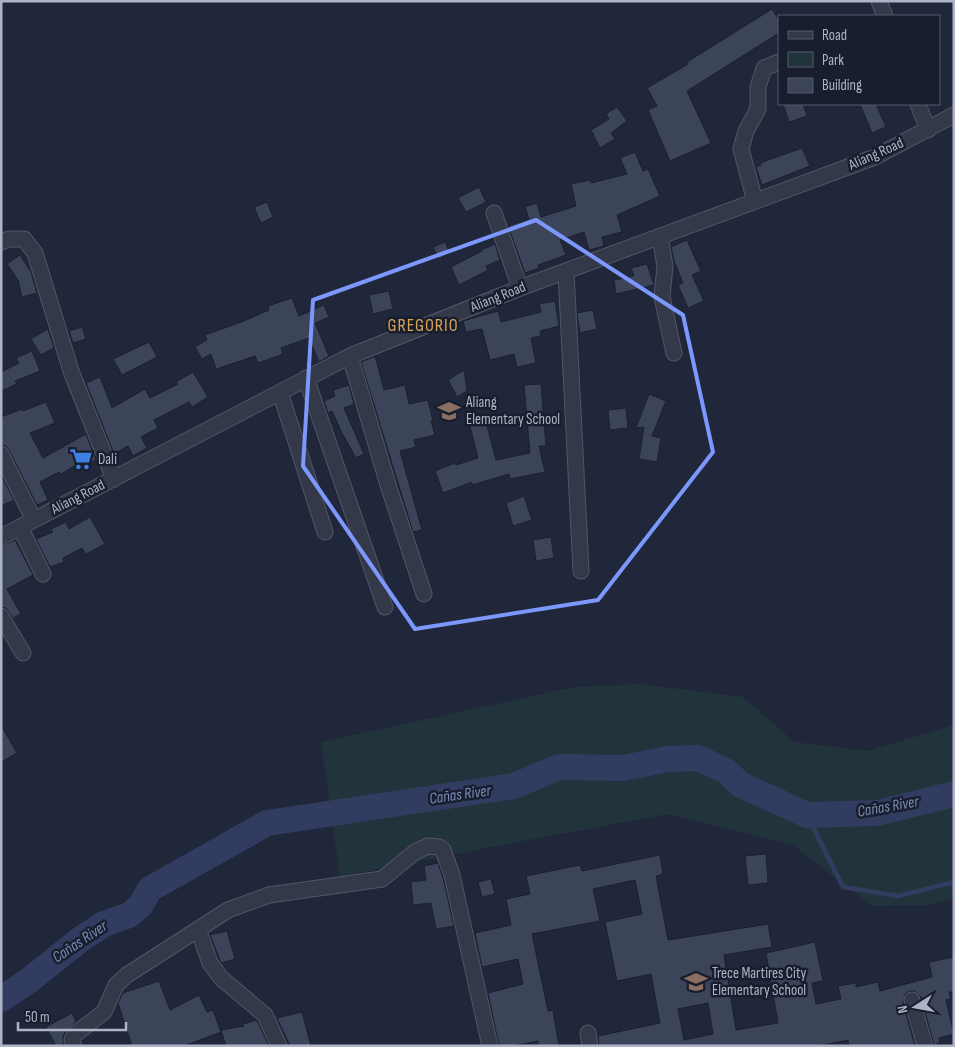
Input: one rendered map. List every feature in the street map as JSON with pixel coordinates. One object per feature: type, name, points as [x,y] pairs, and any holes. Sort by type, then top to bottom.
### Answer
[{"type":"street","points":[[879,1],[885,15]]},
{"type":"street","points":[[754,201],[741,149],[746,131],[758,109],[758,88],[764,68],[778,62]]},
{"type":"street","points":[[918,105],[928,130]]},
{"type":"street","name":"Aliang Road","points":[[1,537],[350,356],[520,288],[875,157],[954,115]]},
{"type":"street","points":[[494,213],[520,288]]},
{"type":"street","points":[[660,236],[665,266],[662,297],[674,353]]},
{"type":"street","points":[[1,242],[9,239],[24,239],[35,253],[71,371],[114,479]]},
{"type":"street","points":[[566,272],[581,571]]},
{"type":"street","points":[[350,356],[389,488],[424,594]]},
{"type":"street","points":[[306,378],[384,607]]},
{"type":"street","points":[[280,392],[325,532]]},
{"type":"street","points":[[1,454],[34,520]]},
{"type":"street","points":[[20,527],[43,574]]},
{"type":"street","points":[[1,616],[23,653]]},
{"type":"street","points":[[74,1046],[72,1040],[74,1036],[104,1012],[116,985],[127,975],[228,910],[269,895],[382,878],[415,852],[428,846],[439,847],[445,854],[452,875],[490,1046]]},
{"type":"street","points":[[198,929],[210,963],[221,978],[265,1015],[279,1046]]},
{"type":"street","points":[[912,1000],[924,1046]]},
{"type":"highlighted area","points":[[536,220],[683,315],[713,452],[598,600],[415,629],[303,466],[313,300]]},
{"type":"green space","points":[[639,684],[743,697],[794,742],[867,751],[954,725],[954,898],[927,905],[872,906],[793,845],[668,814],[340,877],[321,742],[574,687]]},
{"type":"building","points":[[772,9],[778,18],[778,34],[687,91],[711,143],[670,161],[648,110],[657,106],[647,88],[688,64],[687,62]]},
{"type":"building","points":[[783,105],[803,105],[807,116],[789,122]]},
{"type":"building","points":[[860,105],[876,105],[886,127],[872,133]]},
{"type":"building","points":[[617,107],[627,121],[611,133],[615,139],[600,148],[591,130],[609,119],[606,114]]},
{"type":"building","points":[[802,148],[810,166],[762,185],[756,167],[761,165],[760,163]]},
{"type":"building","points":[[635,152],[643,171],[648,169],[660,196],[617,215],[622,232],[602,237],[604,246],[589,250],[584,232],[560,240],[566,255],[538,265],[539,268],[525,273],[508,226],[529,219],[525,207],[537,203],[541,217],[576,206],[571,184],[590,180],[591,183],[627,174],[620,158]]},
{"type":"building","points":[[479,187],[486,202],[466,212],[458,198]]},
{"type":"building","points":[[267,202],[273,217],[261,223],[254,207]]},
{"type":"building","points":[[687,240],[701,271],[692,275],[704,301],[688,308],[678,285],[683,283],[674,261],[671,247]]},
{"type":"building","points":[[445,242],[450,253],[439,259],[433,247]]},
{"type":"building","points":[[495,244],[500,260],[486,266],[488,270],[459,285],[451,267]]},
{"type":"building","points":[[20,255],[31,272],[37,293],[22,297],[18,280],[7,264]]},
{"type":"building","points":[[647,264],[654,285],[616,294],[614,280],[634,276],[631,268]]},
{"type":"building","points":[[389,291],[393,309],[373,314],[369,295]]},
{"type":"building","points":[[292,298],[299,316],[324,305],[329,317],[315,323],[329,356],[319,362],[309,338],[281,348],[283,354],[258,363],[255,356],[216,369],[211,354],[202,359],[195,347],[207,340],[205,335],[244,321],[269,310],[268,306]]},
{"type":"building","points":[[555,301],[559,326],[540,331],[541,336],[531,338],[536,363],[517,367],[514,354],[490,360],[482,329],[466,332],[463,321],[498,311],[501,322],[541,312],[539,304]]},
{"type":"building","points":[[593,310],[597,329],[580,333],[577,313]]},
{"type":"building","points":[[82,327],[86,339],[73,343],[69,331]]},
{"type":"building","points":[[48,329],[54,348],[41,355],[31,339]]},
{"type":"building","points":[[149,342],[157,357],[122,375],[113,359]]},
{"type":"building","points":[[32,351],[40,371],[15,381],[17,384],[1,391],[1,372],[19,363],[16,358]]},
{"type":"building","points":[[375,356],[384,390],[405,385],[409,404],[428,400],[435,435],[414,440],[416,447],[400,451],[422,530],[413,532],[361,362]]},
{"type":"building","points":[[464,370],[467,391],[457,397],[448,380]]},
{"type":"building","points":[[193,372],[208,397],[192,407],[189,402],[154,420],[158,428],[141,437],[147,448],[133,456],[128,446],[114,454],[86,383],[100,377],[112,408],[145,389],[150,398],[178,384],[176,382]]},
{"type":"building","points":[[541,384],[546,446],[539,446],[545,472],[510,479],[509,474],[472,485],[472,482],[443,493],[435,471],[455,463],[456,465],[478,458],[470,426],[486,422],[496,460],[530,453],[524,385]]},
{"type":"building","points":[[349,385],[354,404],[344,408],[364,454],[356,458],[332,411],[328,413],[324,401],[335,396],[333,390]]},
{"type":"building","points":[[649,394],[666,401],[652,436],[661,438],[657,462],[639,459],[644,427],[636,428]]},
{"type":"building","points":[[46,402],[55,423],[30,433],[43,458],[86,434],[96,460],[78,468],[76,465],[61,474],[59,472],[40,482],[48,500],[37,505],[9,450],[6,446],[1,445],[1,417]]},
{"type":"building","points":[[626,408],[628,428],[610,430],[608,410]]},
{"type":"building","points":[[1,475],[14,500],[1,506]]},
{"type":"building","points":[[524,496],[532,520],[513,526],[506,503]]},
{"type":"building","points":[[90,517],[105,544],[86,554],[82,548],[63,558],[64,562],[50,567],[36,539],[53,532],[51,529],[66,522],[69,529]]},
{"type":"building","points":[[551,537],[554,558],[536,561],[533,540]]},
{"type":"building","points":[[15,540],[33,575],[7,589],[21,614],[13,618],[6,608],[1,607],[1,546]]},
{"type":"building","points":[[1,725],[17,753],[1,762]]},
{"type":"building","points":[[766,854],[768,883],[748,885],[745,856]]},
{"type":"building","points":[[660,855],[663,874],[656,876],[668,940],[768,924],[772,947],[724,955],[736,1030],[778,1023],[766,953],[815,942],[823,981],[812,983],[816,1004],[841,999],[838,986],[856,983],[856,987],[878,982],[880,991],[932,977],[929,962],[954,957],[954,992],[949,992],[951,999],[946,1000],[954,1034],[939,1038],[940,1043],[934,1045],[921,997],[915,991],[910,991],[905,994],[903,1002],[915,1046],[849,1046],[848,1040],[818,1046],[599,1046],[598,1036],[660,1023],[651,974],[617,981],[605,922],[642,914],[635,880],[593,889],[600,921],[532,934],[548,1011],[553,1010],[559,1046],[538,1046],[538,1041],[513,1046],[499,1046],[488,993],[523,984],[518,959],[482,967],[475,933],[511,925],[506,899],[530,894],[526,876],[580,865],[582,871]],"holes":[[[708,1003],[713,1034],[684,1040],[678,1009]]]},
{"type":"building","points":[[438,863],[454,926],[436,929],[431,903],[413,905],[411,882],[426,880],[424,866]]},
{"type":"building","points":[[491,879],[495,894],[482,897],[478,882]]},
{"type":"building","points":[[227,931],[235,959],[221,963],[210,935]]},
{"type":"building","points":[[159,981],[170,1010],[199,995],[207,1012],[213,1010],[221,1032],[184,1046],[132,1046],[118,1003],[123,993]]},
{"type":"building","points":[[302,1012],[311,1046],[290,1046],[277,1018]]},
{"type":"building","points":[[72,1013],[76,1022],[65,1032],[63,1037],[64,1046],[56,1046],[46,1027]]},
{"type":"building","points":[[257,1020],[269,1046],[226,1046],[221,1030],[244,1026],[243,1024]]},
{"type":"waterway","name":"Cañas River","points":[[1,999],[27,982],[81,939],[104,924],[129,915],[140,906],[150,889],[267,823],[514,786],[559,767],[623,768],[668,759],[698,758],[726,771],[741,785],[807,815],[877,813],[954,794]]},
{"type":"waterway","points":[[807,815],[843,887],[898,896],[954,882]]},
{"type":"place","name":"Aliang Elementary School","points":[[449,411]]},
{"type":"place","name":"Dali","points":[[81,459]]},
{"type":"place","name":"Trece Martires City Elementary School","points":[[696,982]]},
{"type":"district","name":"GREGORIO","points":[[423,325]]}]
